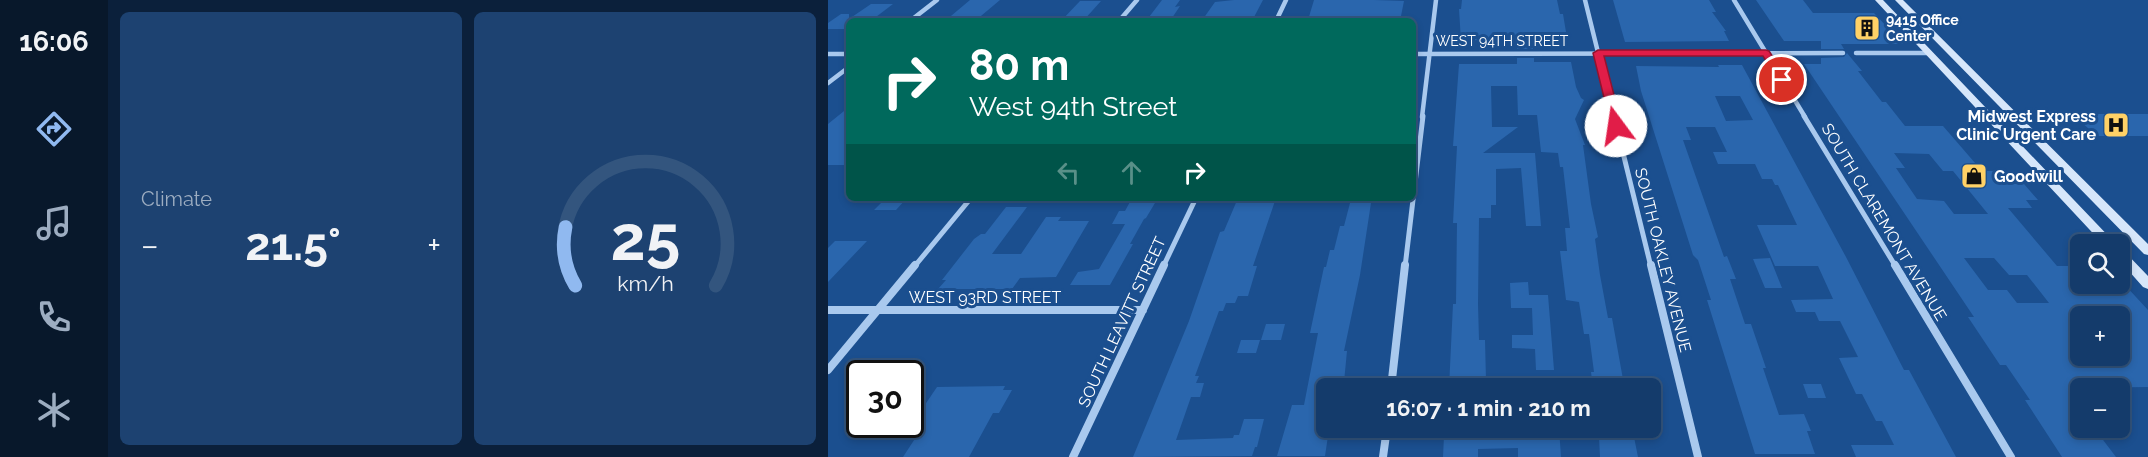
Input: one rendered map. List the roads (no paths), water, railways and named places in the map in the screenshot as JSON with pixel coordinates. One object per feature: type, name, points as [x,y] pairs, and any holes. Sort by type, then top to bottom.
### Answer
[{"type":"main road","points":[[1879,0],[2100,234]]},
{"type":"main road","points":[[1899,0],[2148,251]]},
{"type":"main road","points":[[2130,265],[2148,284]]},
{"type":"street","points":[[914,18],[937,0]]},
{"type":"street","points":[[1122,18],[1137,0]]},
{"type":"street","points":[[1277,18],[1286,0]]},
{"type":"street","points":[[1416,174],[1436,0]]},
{"type":"street","name":"SOUTH OAKLEY AVENUE","points":[[1585,0],[1698,457]]},
{"type":"street","name":"SOUTH CLAREMONT AVENUE","points":[[1734,0],[2010,457]]},
{"type":"street","name":"WEST 94TH STREET","points":[[1416,54],[1843,53]]},
{"type":"street","points":[[1856,53],[1928,53]]},
{"type":"street","points":[[828,54],[846,54]]},
{"type":"street","points":[[828,83],[846,69]]},
{"type":"street","points":[[828,369],[969,201]]},
{"type":"street","name":"SOUTH LEAVITT STREET","points":[[1073,457],[1195,201]]},
{"type":"street","points":[[1392,378],[1413,201]]},
{"type":"street","name":"WEST 93RD STREET","points":[[828,310],[1143,310]]},
{"type":"street","points":[[1383,457],[1386,438]]},
{"type":"place","name":"9415 Office Center","points":[[1867,28]]},
{"type":"place","name":"Midwest Express Clinic Urgent Care","points":[[2116,125]]},
{"type":"place","name":"Goodwill","points":[[1974,176]]}]
